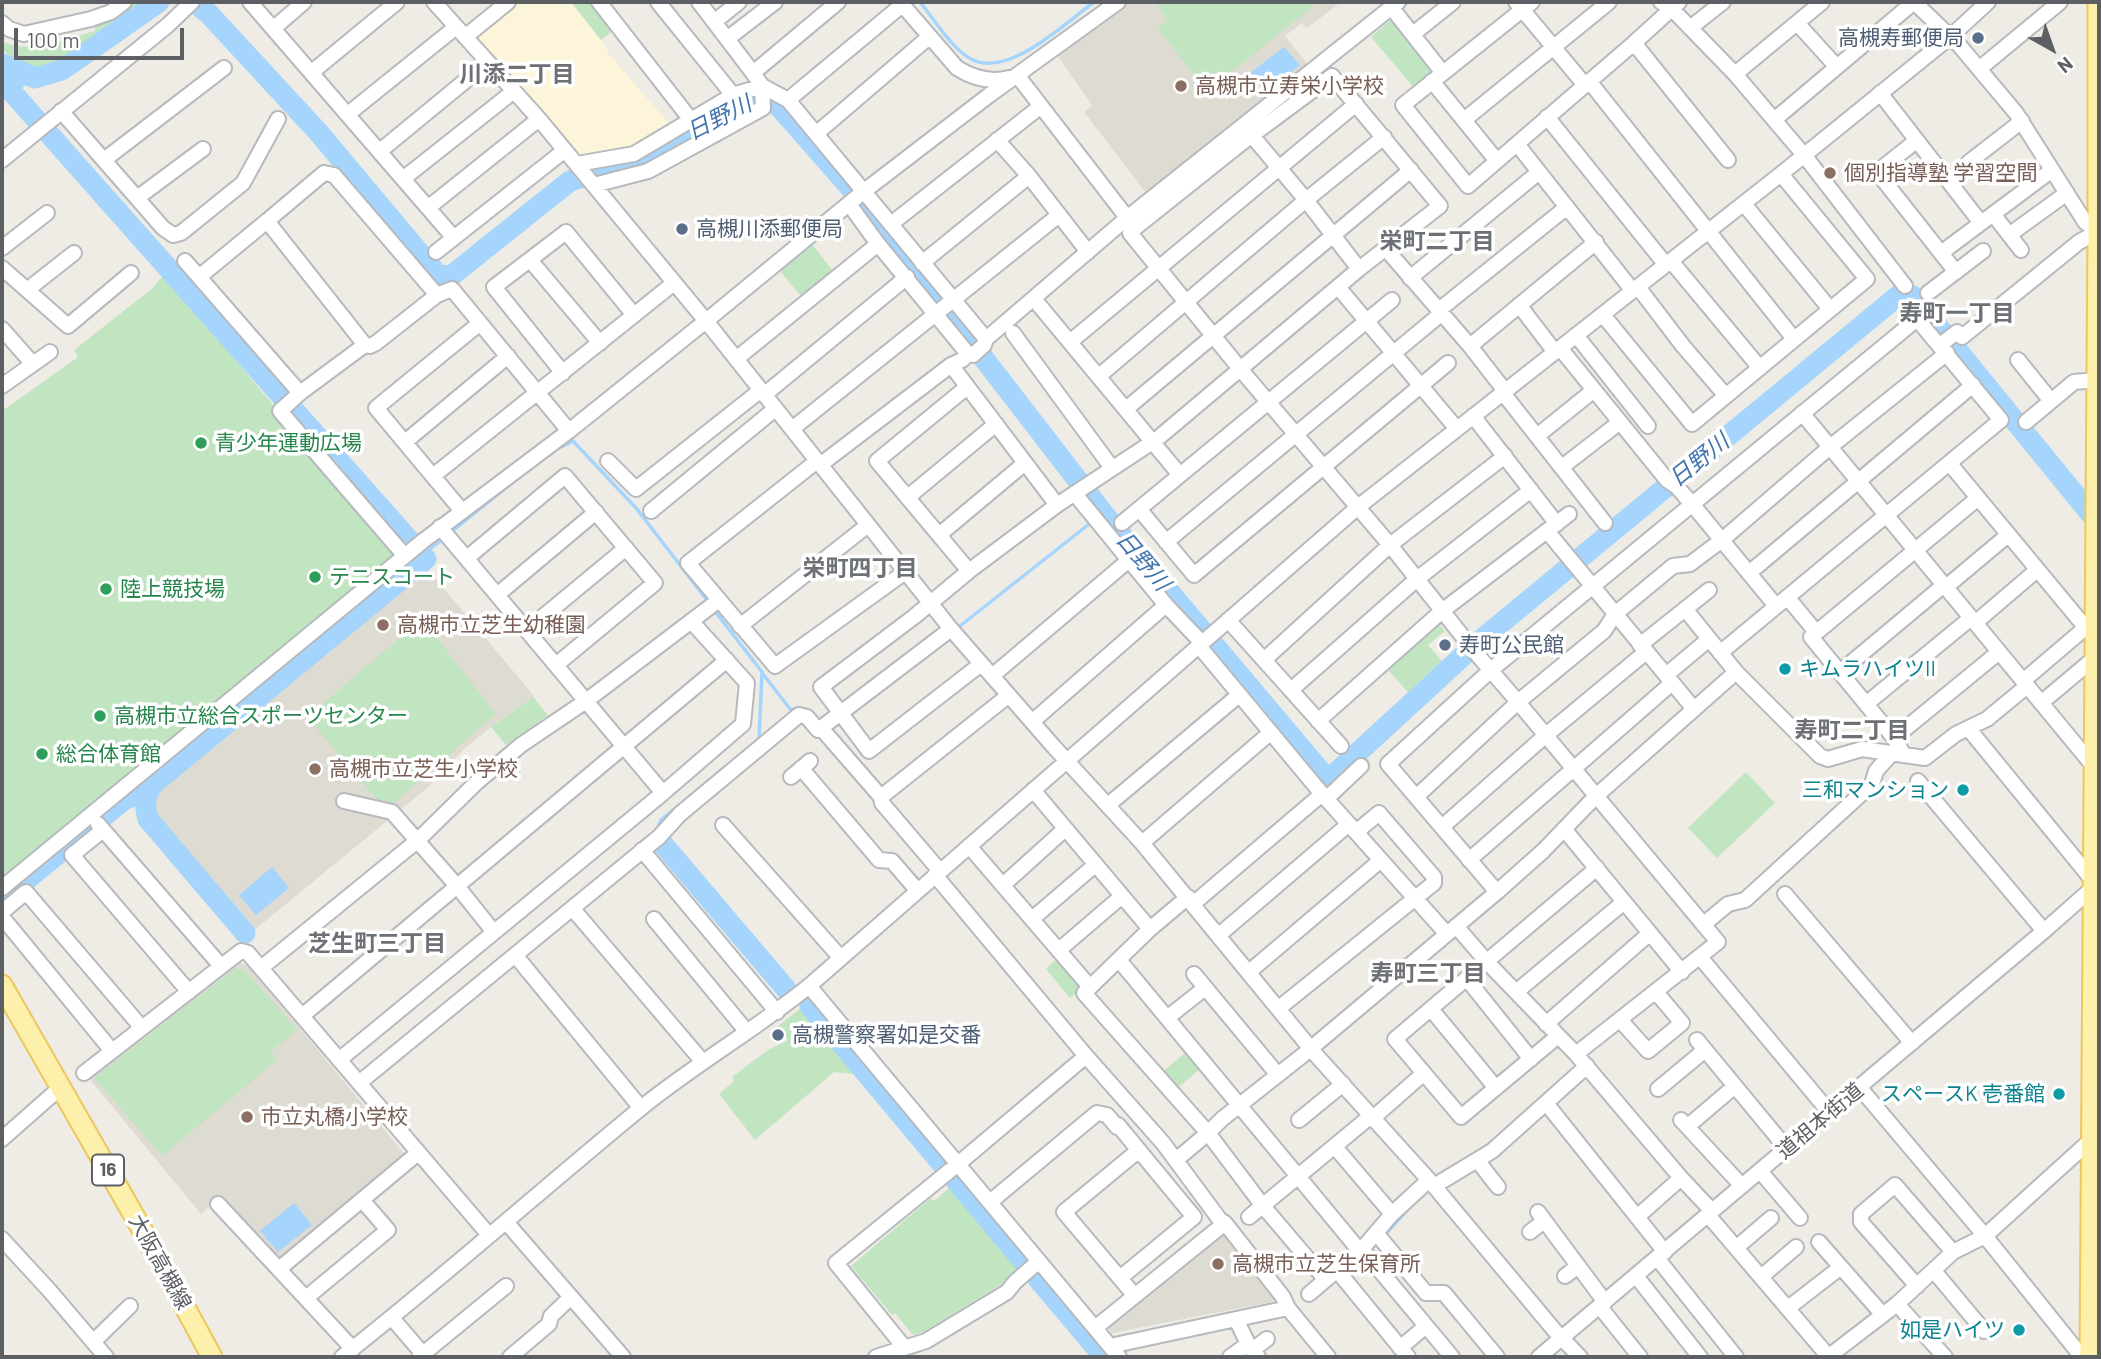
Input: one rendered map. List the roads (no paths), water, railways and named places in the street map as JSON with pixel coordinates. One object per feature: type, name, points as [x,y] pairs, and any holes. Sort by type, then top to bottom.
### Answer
[{"type":"main road","points":[[2090,1357],[2096,892],[2097,656],[2093,622],[2098,465],[2098,2]]},
{"type":"main road","name":"大阪高槻線","points":[[2,985],[212,1357]]},
{"type":"street","points":[[2,23],[9,29],[24,34],[91,19],[111,12],[124,2]]},
{"type":"street","points":[[2,160],[168,25],[192,2]]},
{"type":"street","points":[[250,2],[454,238]]},
{"type":"street","points":[[274,28],[304,2]]},
{"type":"street","points":[[312,72],[397,2]]},
{"type":"street","points":[[434,2],[577,164],[706,321],[951,629],[1191,900],[1310,1048],[1431,1183],[1580,1357]]},
{"type":"street","points":[[348,114],[460,32],[508,2]]},
{"type":"street","points":[[599,2],[691,120]]},
{"type":"street","points":[[658,2],[733,95]]},
{"type":"street","points":[[699,2],[762,86],[788,100],[817,133],[856,198],[878,244],[968,354]]},
{"type":"street","points":[[714,22],[739,2]]},
{"type":"street","points":[[727,39],[775,2]]},
{"type":"street","points":[[752,73],[838,2]]},
{"type":"street","points":[[2,888],[97,823],[440,527],[569,431],[856,198],[1118,2]]},
{"type":"street","points":[[1413,34],[1453,2]]},
{"type":"street","points":[[1464,120],[1609,2]]},
{"type":"street","points":[[1690,28],[1723,2]]},
{"type":"street","points":[[1735,74],[1822,2]]},
{"type":"street","points":[[1416,797],[1518,702],[1604,631],[1615,614],[1673,566],[1690,564],[1722,540],[1943,349],[1957,332],[1962,337],[2079,242],[2099,231],[2085,222],[2022,121],[1950,37],[1914,2],[1774,120]]},
{"type":"street","points":[[218,1204],[306,1298],[348,1353],[641,1108],[689,1070],[777,1012],[809,986],[1358,507],[1744,204],[1950,37],[1988,2]]},
{"type":"street","points":[[1979,69],[2060,2]]},
{"type":"street","points":[[788,100],[901,3],[957,68],[967,75],[992,81],[1017,75]]},
{"type":"street","points":[[1794,339],[1709,232],[1586,83],[1554,48],[1524,4],[1403,105],[1468,186],[1586,83],[1634,43],[1670,4],[1735,74],[1804,155],[1905,286]]},
{"type":"street","points":[[905,572],[775,666],[688,563],[951,365],[968,354],[973,355],[985,345],[986,340],[1088,252],[1131,223],[1395,9],[1464,120],[1497,161]]},
{"type":"street","points":[[1797,23],[1837,67]]},
{"type":"street","points":[[817,133],[929,37]]},
{"type":"street","points":[[1634,43],[1728,160]]},
{"type":"street","points":[[380,150],[487,63]]},
{"type":"street","points":[[104,160],[224,68]]},
{"type":"street","points":[[1017,75],[1131,223],[1129,233],[1390,545],[1470,647],[1718,942],[1576,1054]]},
{"type":"street","points":[[981,664],[869,751],[821,687],[1057,505],[1153,442],[1359,268],[1440,206],[1332,76],[1247,131]]},
{"type":"street","points":[[968,112],[982,79]]},
{"type":"street","points":[[577,164],[634,154],[733,95],[762,86]]},
{"type":"street","points":[[594,185],[649,170],[762,108],[762,86]]},
{"type":"street","points":[[404,178],[514,91]]},
{"type":"street","points":[[1880,93],[1916,141],[1987,219],[2009,235],[2021,250]]},
{"type":"street","points":[[1070,342],[1356,104]]},
{"type":"street","points":[[891,224],[1041,106]]},
{"type":"street","points":[[61,111],[163,228],[173,236],[181,233],[243,183],[278,119]]},
{"type":"street","points":[[1548,117],[1760,368]]},
{"type":"street","points":[[429,207],[539,119]]},
{"type":"street","points":[[1969,162],[2022,121]]},
{"type":"street","points":[[1247,131],[1359,268]]},
{"type":"street","points":[[1099,376],[1306,200],[1384,138]]},
{"type":"street","points":[[997,140],[1029,176],[1088,252]]},
{"type":"street","points":[[1916,141],[1877,172],[1956,272]]},
{"type":"street","points":[[652,143],[663,163]]},
{"type":"street","points":[[1517,144],[1726,396]]},
{"type":"street","points":[[137,198],[203,149]]},
{"type":"street","points":[[436,252],[565,150]]},
{"type":"street","points":[[1126,409],[1410,170]]},
{"type":"street","points":[[1941,253],[2052,170]]},
{"type":"street","points":[[1410,278],[1539,172]]},
{"type":"street","points":[[199,277],[324,173],[334,175],[437,295]]},
{"type":"street","points":[[1603,315],[1692,424],[1867,279],[1781,174]]},
{"type":"street","points":[[922,263],[1029,176]]},
{"type":"street","points":[[2009,235],[2067,193]]},
{"type":"street","points":[[856,198],[891,224],[986,340]]},
{"type":"street","points":[[1744,204],[1830,309]]},
{"type":"street","points":[[1166,542],[1567,207]]},
{"type":"street","points":[[2,248],[47,213]]},
{"type":"street","points":[[792,429],[1059,215]]},
{"type":"street","points":[[267,221],[365,345]]},
{"type":"street","points":[[563,373],[494,287],[566,232],[634,315]]},
{"type":"street","points":[[1470,346],[1596,242]]},
{"type":"street","points":[[736,359],[878,244]]},
{"type":"street","points":[[1386,249],[1470,346],[1605,523]]},
{"type":"street","points":[[1928,293],[1983,251]]},
{"type":"street","points":[[27,290],[74,253]]},
{"type":"street","points":[[530,260],[600,343]]},
{"type":"street","points":[[185,261],[298,395]]},
{"type":"street","points":[[2,268],[68,326],[131,273]]},
{"type":"street","points":[[608,461],[636,489],[906,277]]},
{"type":"street","points":[[433,476],[674,283]]},
{"type":"street","points":[[1338,287],[1457,429]]},
{"type":"street","points":[[407,554],[280,411],[298,395],[365,345],[376,343],[437,295],[452,289],[569,431]]},
{"type":"street","points":[[1034,299],[1180,475]]},
{"type":"street","points":[[1122,523],[1392,300]]},
{"type":"street","points":[[1519,305],[1749,573],[1816,632]]},
{"type":"street","points":[[1497,892],[1388,764],[1491,670],[1917,318],[2001,420],[1720,653]]},
{"type":"street","points":[[462,511],[376,408],[480,323]]},
{"type":"street","points":[[2,329],[33,363]]},
{"type":"street","points":[[1013,333],[1112,468]]},
{"type":"street","points":[[1576,335],[1648,426]]},
{"type":"street","points":[[2,386],[50,352]]},
{"type":"street","points":[[405,442],[508,356]]},
{"type":"street","points":[[2018,360],[2051,401]]},
{"type":"street","points":[[1139,509],[1194,575],[1448,363]]},
{"type":"street","points":[[951,365],[1057,505]]},
{"type":"street","points":[[2026,422],[2074,382],[2097,380]]},
{"type":"street","points":[[1749,573],[1973,385]]},
{"type":"street","points":[[967,387],[877,461],[969,571]]},
{"type":"street","points":[[1537,436],[1594,390]]},
{"type":"street","points":[[651,511],[775,409]]},
{"type":"street","points":[[1802,413],[2096,769]]},
{"type":"street","points":[[1474,416],[1558,523],[1569,558],[1694,709]]},
{"type":"street","points":[[1562,467],[1620,422]]},
{"type":"street","points":[[908,497],[996,424]]},
{"type":"street","points":[[1264,660],[1390,545],[1505,456]]},
{"type":"street","points":[[939,534],[1025,463]]},
{"type":"street","points":[[1685,610],[1736,672],[1820,756],[1828,759],[1862,749],[1896,749],[1925,758],[1956,734],[1987,719],[2093,622],[2037,570],[1950,464]]},
{"type":"street","points":[[467,558],[565,476],[626,548],[655,583],[556,665]]},
{"type":"street","points":[[1291,690],[1417,579],[1531,490]]},
{"type":"street","points":[[1075,494],[1324,796],[1415,898],[1488,962],[1587,1066],[1829,1357],[1898,1304],[1953,1252],[1985,1236],[2092,1139]]},
{"type":"street","points":[[1896,749],[1866,704],[1811,637],[1978,498]]},
{"type":"street","points":[[497,595],[596,512]]},
{"type":"street","points":[[1318,721],[1442,611],[1558,523]]},
{"type":"street","points":[[740,626],[868,525]]},
{"type":"street","points":[[440,527],[663,793]]},
{"type":"street","points":[[1840,672],[2008,535]]},
{"type":"street","points":[[527,631],[626,548]]},
{"type":"street","points":[[992,676],[1129,560]]},
{"type":"street","points":[[1866,704],[2037,570]]},
{"type":"street","points":[[1442,827],[1709,590]]},
{"type":"street","points":[[261,968],[417,841],[476,783],[521,745],[586,701],[719,600]]},
{"type":"street","points":[[1033,721],[1166,605]]},
{"type":"street","points":[[1228,620],[1341,746]]},
{"type":"street","points":[[339,1060],[743,724],[747,683],[691,621]]},
{"type":"street","points":[[359,1083],[659,837],[680,814],[799,715],[807,717],[818,730],[951,629]]},
{"type":"street","points":[[1469,860],[1573,768],[1708,640]]},
{"type":"street","points":[[1704,925],[1728,904],[1745,900],[1872,785],[1876,771],[1896,749],[1999,652]]},
{"type":"street","points":[[2042,703],[2097,656]]},
{"type":"street","points":[[302,1016],[727,660]]},
{"type":"street","points":[[1176,1160],[1497,892],[1543,851],[1596,796],[1736,672]]},
{"type":"street","points":[[881,797],[1009,695]]},
{"type":"street","points":[[1108,805],[1240,695]]},
{"type":"street","points":[[821,728],[881,797],[882,803],[1086,1056],[1176,1160],[1328,1357]]},
{"type":"street","points":[[1968,728],[2096,892]]},
{"type":"street","points":[[1142,844],[1270,733]]},
{"type":"street","points":[[1361,766],[1191,900],[1150,929],[1084,993],[1208,1133],[1263,1206],[1404,1352],[1426,1326]]},
{"type":"street","points":[[801,769],[858,826],[880,860],[892,861],[917,890]]},
{"type":"street","points":[[1918,782],[2044,931]]},
{"type":"street","points":[[1033,790],[1150,929]]},
{"type":"street","points":[[344,801],[392,812],[494,932]]},
{"type":"street","points":[[1219,935],[1352,828],[1379,813],[1434,877],[1434,883],[1279,1008]]},
{"type":"street","points":[[97,823],[221,966]]},
{"type":"street","points":[[97,823],[72,855],[188,992]]},
{"type":"street","points":[[723,825],[841,957]]},
{"type":"street","points":[[1003,885],[1065,829]]},
{"type":"street","points":[[1564,829],[1682,972]]},
{"type":"street","points":[[969,846],[1090,987]]},
{"type":"street","points":[[642,850],[777,1012]]},
{"type":"street","points":[[1249,972],[1381,860]]},
{"type":"street","points":[[1032,919],[1095,865]]},
{"type":"street","points":[[1558,1036],[1461,1117],[1395,1039],[1597,869]]},
{"type":"street","points":[[112,1051],[3,909],[26,892],[142,1028]]},
{"type":"street","name":"道祖本街道","points":[[1539,1357],[2044,931],[2096,892]]},
{"type":"street","points":[[1785,894],[1912,1043]]},
{"type":"street","points":[[1059,950],[1122,896]]},
{"type":"street","points":[[1516,992],[1624,902]]},
{"type":"street","points":[[572,908],[703,1062]]},
{"type":"street","points":[[654,919],[747,1032]]},
{"type":"street","points":[[1546,1024],[1650,933]]},
{"type":"street","points":[[84,1073],[241,951],[248,953],[489,1236]]},
{"type":"street","points":[[515,955],[641,1108]]},
{"type":"street","points":[[1700,957],[1830,1113]]},
{"type":"street","points":[[1119,960],[1452,1357]]},
{"type":"street","points":[[1194,974],[1278,1075]]},
{"type":"street","points":[[1467,979],[1531,1059]]},
{"type":"street","points":[[809,986],[951,1169],[990,1202],[1114,1352],[1288,1308]]},
{"type":"street","points":[[1167,1018],[1205,988]]},
{"type":"street","points":[[1620,1020],[1648,1051],[1682,1023],[1657,992]]},
{"type":"street","points":[[1431,1009],[1496,1088]]},
{"type":"street","points":[[1658,1089],[1701,1045],[1787,1149]]},
{"type":"street","points":[[904,1347],[836,1263],[1086,1056]]},
{"type":"street","points":[[1308,1294],[1360,1249],[1392,1214],[1431,1183],[1492,1151],[1587,1066]]},
{"type":"street","points":[[1249,1217],[1366,1120],[1373,1118],[1424,1073]]},
{"type":"street","points":[[1298,1120],[1343,1084]]},
{"type":"street","points":[[1735,1086],[1684,1123],[1742,1186]]},
{"type":"street","points":[[2,1139],[61,1087]]},
{"type":"street","points":[[1860,1088],[1985,1236],[2082,1357]]},
{"type":"street","points":[[1546,1103],[1637,1217],[1661,1255],[1736,1357]]},
{"type":"street","points":[[990,1202],[1097,1113],[1107,1115],[1194,1217],[1120,1278]]},
{"type":"street","points":[[1335,1147],[1392,1214]]},
{"type":"street","points":[[1135,1296],[1064,1212],[1139,1150]]},
{"type":"street","points":[[279,1269],[418,1153]]},
{"type":"street","points":[[1477,1160],[1498,1187]]},
{"type":"street","points":[[1760,1171],[1800,1218]]},
{"type":"street","points":[[1637,1217],[1681,1178]]},
{"type":"street","points":[[1917,1286],[1861,1222],[1861,1214],[1895,1185],[1953,1252]]},
{"type":"street","points":[[306,1298],[388,1230],[362,1200]]},
{"type":"street","points":[[1530,1232],[1541,1216],[1640,1357]]},
{"type":"street","points":[[1736,1248],[1771,1218]]},
{"type":"street","points":[[506,1222],[623,1357]]},
{"type":"street","points":[[1095,1328],[1225,1223]]},
{"type":"street","points":[[1376,1233],[1426,1293],[1444,1293],[1497,1357]]},
{"type":"street","points":[[2,1240],[106,1357]]},
{"type":"street","points":[[1819,1242],[1883,1315]]},
{"type":"street","points":[[1761,1277],[1796,1247]]},
{"type":"street","points":[[876,1357],[926,1340],[1007,1292],[1039,1261]]},
{"type":"street","points":[[1565,1276],[1578,1266]]},
{"type":"street","points":[[1788,1308],[1841,1267]]},
{"type":"street","points":[[1934,1271],[1984,1331]]},
{"type":"street","points":[[1636,1276],[1700,1357]]},
{"type":"street","points":[[392,1318],[421,1355],[506,1286]]},
{"type":"street","points":[[510,1357],[549,1324],[551,1316],[571,1297]]},
{"type":"street","points":[[1898,1304],[1945,1357]]},
{"type":"street","points":[[94,1341],[130,1306]]},
{"type":"street","points":[[1236,1319],[1251,1352]]},
{"type":"street","points":[[1230,1357],[1251,1352],[1267,1339]]},
{"type":"water","points":[[1284,47],[1300,65],[1265,93],[1250,73]]},
{"type":"water","points":[[2,53],[21,69],[32,73],[45,73],[48,83],[25,85],[21,90],[35,110],[27,116],[2,87]]},
{"type":"water","points":[[272,867],[289,888],[256,915],[239,895]]},
{"type":"water","points":[[294,1203],[312,1225],[278,1252],[260,1231]]},
{"type":"waterway","name":"日野川","points":[[2,64],[35,78],[62,70],[159,2]]},
{"type":"waterway","name":"日野川","points":[[194,2],[209,14],[319,133],[438,275],[451,276],[570,181],[639,160],[748,101],[761,97],[775,102],[863,202],[1103,513],[1328,780],[1477,643],[1899,295],[1913,296],[2099,524]]},
{"type":"waterway","points":[[920,2],[957,48],[971,59],[986,63],[1002,61],[1036,46],[1094,2]]},
{"type":"waterway","points":[[1401,8],[1408,2]]},
{"type":"waterway","points":[[1293,96],[1357,43]]},
{"type":"waterway","points":[[2,81],[426,559],[150,789],[146,802],[148,819],[245,933]]},
{"type":"waterway","points":[[555,450],[573,441],[636,508],[710,604]]},
{"type":"waterway","points":[[450,533],[523,474]]},
{"type":"waterway","points":[[955,627],[960,626],[1093,521]]},
{"type":"waterway","points":[[422,555],[444,538]]},
{"type":"waterway","points":[[655,833],[661,820],[759,739],[762,672],[714,610]]},
{"type":"waterway","points":[[763,674],[790,709],[798,710]]},
{"type":"waterway","points":[[2,900],[125,799],[142,793],[152,785]]},
{"type":"waterway","points":[[662,843],[786,989]]},
{"type":"waterway","points":[[810,1006],[1024,1262]]},
{"type":"waterway","points":[[1384,1236],[1408,1209]]},
{"type":"waterway","points":[[1038,1279],[1104,1357]]},
{"type":"place","name":"高槻寿郵便局","points":[[1978,38]]},
{"type":"place","name":"高槻市立寿栄小学校","points":[[1181,86]]},
{"type":"place","name":"個別指導塾 学習空間","points":[[1830,173]]},
{"type":"place","name":"高槻川添郵便局","points":[[682,229]]},
{"type":"place","name":"青少年運動広場","points":[[201,443]]},
{"type":"place","name":"テニスコート","points":[[315,577]]},
{"type":"place","name":"陸上競技場","points":[[106,589]]},
{"type":"place","name":"高槻市立芝生幼稚園","points":[[383,625]]},
{"type":"place","name":"寿町公民館","points":[[1445,645]]},
{"type":"place","name":"キムラハイツII","points":[[1785,669]]},
{"type":"place","name":"高槻市立総合スポーツセンター","points":[[100,716]]},
{"type":"place","name":"総合体育館","points":[[42,754]]},
{"type":"place","name":"高槻市立芝生小学校","points":[[315,769]]},
{"type":"place","name":"三和マンション","points":[[1963,790]]},
{"type":"place","name":"高槻警察署如是交番","points":[[778,1035]]},
{"type":"place","name":"スペースK 壱番館","points":[[2059,1094]]},
{"type":"place","name":"市立丸橋小学校","points":[[247,1117]]},
{"type":"place","name":"高槻市立芝生保育所","points":[[1218,1264]]},
{"type":"place","name":"如是ハイツ","points":[[2019,1330]]},
{"type":"district","name":"川添二丁目","points":[[517,74]]},
{"type":"district","name":"栄町二丁目","points":[[1437,241]]},
{"type":"district","name":"寿町一丁目","points":[[1957,313]]},
{"type":"district","name":"栄町四丁目","points":[[860,568]]},
{"type":"district","name":"寿町二丁目","points":[[1852,730]]},
{"type":"district","name":"芝生町三丁目","points":[[377,943]]},
{"type":"district","name":"寿町三丁目","points":[[1428,973]]}]
